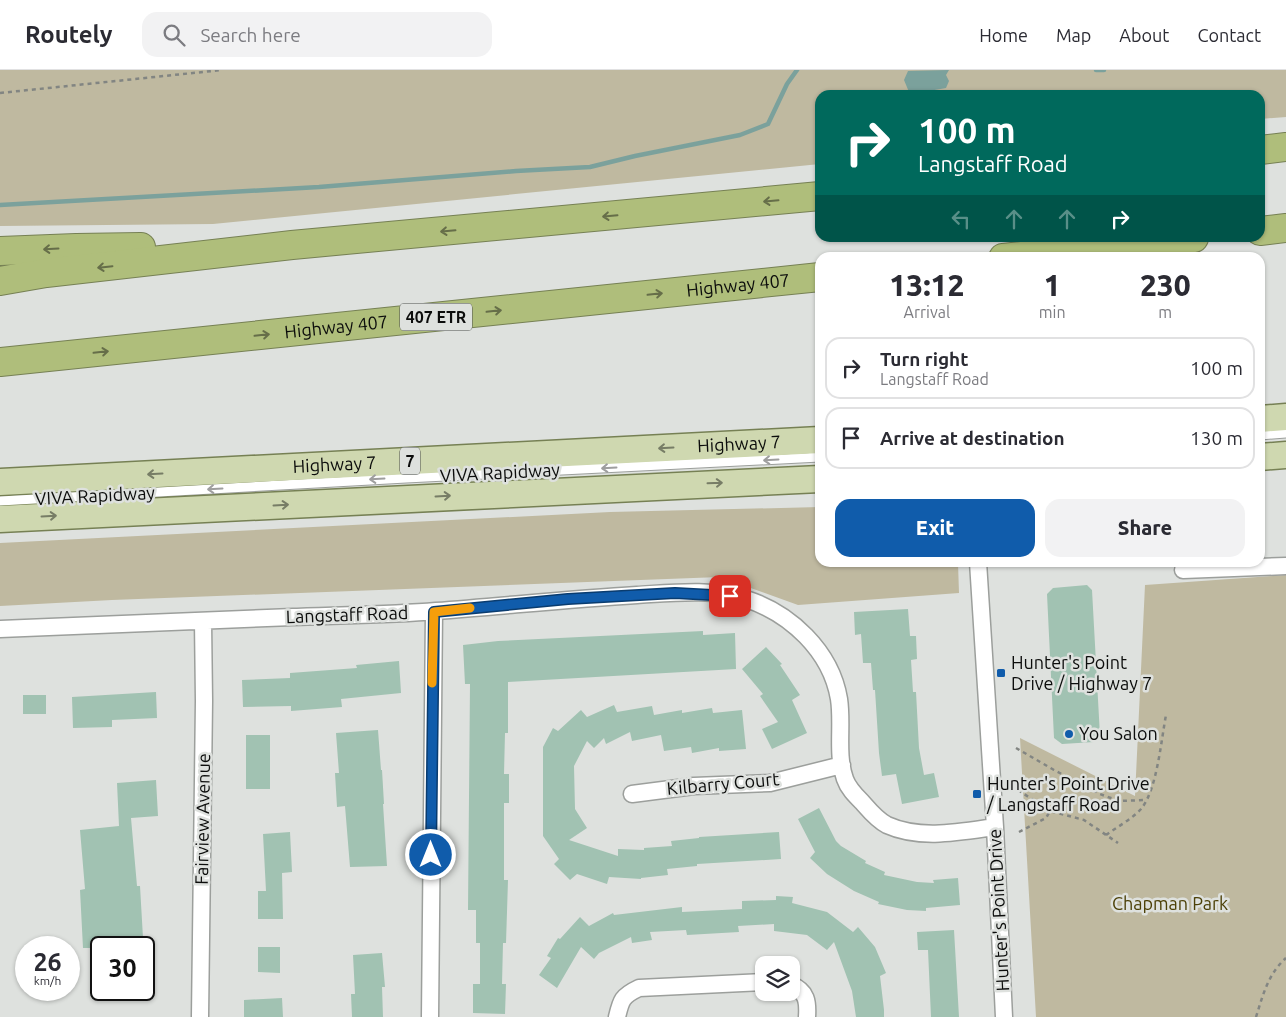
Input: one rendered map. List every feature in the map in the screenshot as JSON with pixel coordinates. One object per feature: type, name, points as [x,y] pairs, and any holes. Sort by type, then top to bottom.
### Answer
[{"type":"highway","points":[[1265,149],[1286,147]]},
{"type":"highway","points":[[0,281],[46,273],[292,246],[815,196]]},
{"type":"highway","points":[[1265,230],[1286,228]]},
{"type":"highway","points":[[1060,252],[1156,242]]},
{"type":"highway","points":[[0,251],[76,248],[292,246]]},
{"type":"highway","name":"Highway 407","points":[[0,362],[815,278]]},
{"type":"highway","points":[[0,372],[52,357]]},
{"type":"main road","points":[[1265,418],[1286,417]]},
{"type":"main road","name":"Highway 7","points":[[0,482],[815,440]]},
{"type":"main road","points":[[1265,457],[1286,455]]},
{"type":"main road","name":"Highway 7","points":[[0,519],[815,478]]},
{"type":"street","points":[[1265,567],[1286,566]]},
{"type":"street","name":"Hunter's Point Drive","points":[[978,567],[995,827],[1004,1017]]},
{"type":"street","points":[[1183,570],[1260,567]]},
{"type":"street","name":"Langstaff Road","points":[[0,629],[434,612],[568,599],[675,593],[718,594],[741,597],[764,605],[799,628],[816,647],[831,673],[839,699],[842,765],[845,780],[869,810],[885,824],[904,831],[926,834],[995,827]]},
{"type":"street","points":[[430,1017],[434,612]]},
{"type":"street","name":"Fairview Avenue","points":[[200,1017],[204,701],[203,621]]},
{"type":"street","name":"Kilbarry Court","points":[[632,794],[694,786],[770,783],[842,765]]},
{"type":"street","points":[[617,1017],[620,1003],[625,995],[638,988],[755,982]]},
{"type":"street","points":[[800,991],[807,1000],[806,1017]]},
{"type":"lane","points":[[1265,435],[1286,433]]},
{"type":"lane","name":"VIVA Rapidway","points":[[0,501],[406,478],[815,458]]},
{"type":"path","points":[[0,93],[222,70]]},
{"type":"path","points":[[1106,835],[1140,810],[1146,800],[1154,782],[1166,715]]},
{"type":"path","points":[[1016,748],[1100,794],[1119,801],[1146,800]]},
{"type":"path","points":[[1018,790],[1050,811],[1084,820],[1118,843]]},
{"type":"path","points":[[1019,832],[1046,818],[1050,811]]},
{"type":"path","points":[[1256,1017],[1267,983],[1279,964],[1286,958]]},
{"type":"green space","points":[[0,70],[1286,70],[1286,117],[1265,119],[1265,90],[815,90],[815,164],[213,224],[0,226]]},
{"type":"green space","points":[[815,507],[815,567],[958,567],[959,593],[798,605],[720,577],[0,606],[0,543],[610,512]]},
{"type":"green space","name":"Chapman Park","points":[[1286,575],[1286,1017],[1036,1017],[1020,738],[1135,796],[1145,585]]},
{"type":"water","points":[[949,70],[946,75],[949,81],[946,88],[908,90],[904,80],[908,71]]},
{"type":"building","points":[[1087,585],[1092,590],[1100,736],[1094,742],[1062,744],[1054,738],[1047,594],[1053,588]]},
{"type":"building","points":[[908,609],[910,636],[916,636],[917,659],[911,660],[913,692],[916,692],[919,748],[924,775],[934,773],[939,797],[902,804],[896,774],[882,776],[871,663],[863,663],[861,634],[855,635],[854,612]]},
{"type":"building","points":[[703,631],[703,635],[735,633],[736,669],[508,682],[508,733],[505,733],[504,774],[509,774],[509,803],[504,803],[504,880],[508,880],[506,943],[503,943],[502,984],[506,984],[505,1014],[473,1013],[473,984],[480,984],[480,943],[476,943],[476,910],[468,910],[470,684],[465,684],[463,645],[498,641]]},
{"type":"building","points":[[766,647],[782,664],[780,665],[800,695],[792,700],[807,733],[772,749],[762,729],[778,722],[760,696],[763,694],[742,669]]},
{"type":"building","points":[[399,661],[401,693],[341,699],[342,707],[291,711],[291,706],[243,707],[242,680],[290,678],[290,673],[357,668],[356,665]]},
{"type":"building","points":[[156,692],[157,718],[112,720],[112,727],[73,728],[72,697]]},
{"type":"building","points":[[23,695],[46,695],[46,714],[23,714]]},
{"type":"building","points":[[614,705],[617,712],[652,706],[654,715],[682,710],[682,713],[712,708],[713,713],[742,710],[746,749],[719,751],[719,748],[692,753],[691,747],[664,751],[661,735],[632,741],[630,732],[606,744],[604,738],[594,748],[587,741],[574,766],[575,809],[587,828],[569,840],[618,856],[618,849],[644,850],[644,848],[672,846],[671,841],[699,837],[779,832],[781,859],[697,864],[697,866],[667,869],[668,875],[641,879],[609,877],[607,884],[577,874],[570,880],[554,864],[559,859],[543,836],[543,747],[553,728],[558,731],[581,710],[587,717]]},
{"type":"building","points":[[378,730],[387,866],[350,867],[345,806],[337,807],[335,773],[339,773],[336,733]]},
{"type":"building","points":[[246,735],[270,735],[270,789],[246,789]]},
{"type":"building","points":[[156,780],[158,816],[131,818],[137,886],[140,886],[143,936],[90,936],[90,948],[83,948],[80,890],[85,889],[80,830],[119,826],[117,783]]},
{"type":"building","points":[[819,808],[836,841],[866,861],[865,863],[885,872],[884,875],[917,882],[934,883],[933,880],[958,878],[960,905],[926,908],[926,911],[907,910],[878,904],[879,902],[854,891],[827,874],[810,858],[815,852],[798,819]]},
{"type":"building","points":[[290,832],[292,872],[282,873],[283,919],[258,919],[258,891],[266,891],[263,834]]},
{"type":"building","points":[[776,896],[793,897],[792,903],[827,912],[853,932],[858,927],[875,947],[886,973],[880,976],[884,1017],[856,1017],[852,991],[834,942],[827,950],[807,935],[774,931],[774,924],[738,926],[739,932],[687,935],[686,930],[650,932],[652,940],[632,943],[631,937],[599,953],[594,959],[581,947],[557,988],[539,975],[551,958],[547,956],[558,938],[560,939],[580,917],[589,926],[613,913],[614,915],[682,907],[682,912],[742,909],[742,901],[776,900]]},
{"type":"building","points":[[954,930],[959,1017],[931,1017],[928,950],[918,950],[917,932]]},
{"type":"building","points":[[258,947],[280,947],[280,973],[258,972]]},
{"type":"building","points":[[382,953],[385,987],[382,987],[383,1017],[352,1017],[351,994],[355,994],[353,955]]},
{"type":"building","points":[[282,998],[283,1017],[244,1017],[244,1000]]},
{"type":"waterway","points":[[0,205],[319,187],[590,167],[740,135],[768,124],[787,84],[797,70]]},
{"type":"waterway","points":[[1096,70],[1104,70]]},
{"type":"slow traffic","points":[[432,683],[434,612],[470,608]]},
{"type":"place","name":"Hunter's Point Drive / Highway 7","points":[[1001,673]]},
{"type":"place","name":"You Salon","points":[[1069,734]]},
{"type":"place","name":"Hunter's Point Drive / Langstaff Road","points":[[977,794]]},
{"type":"route","points":[[431,855],[434,612],[568,599],[675,593],[730,596]]}]
